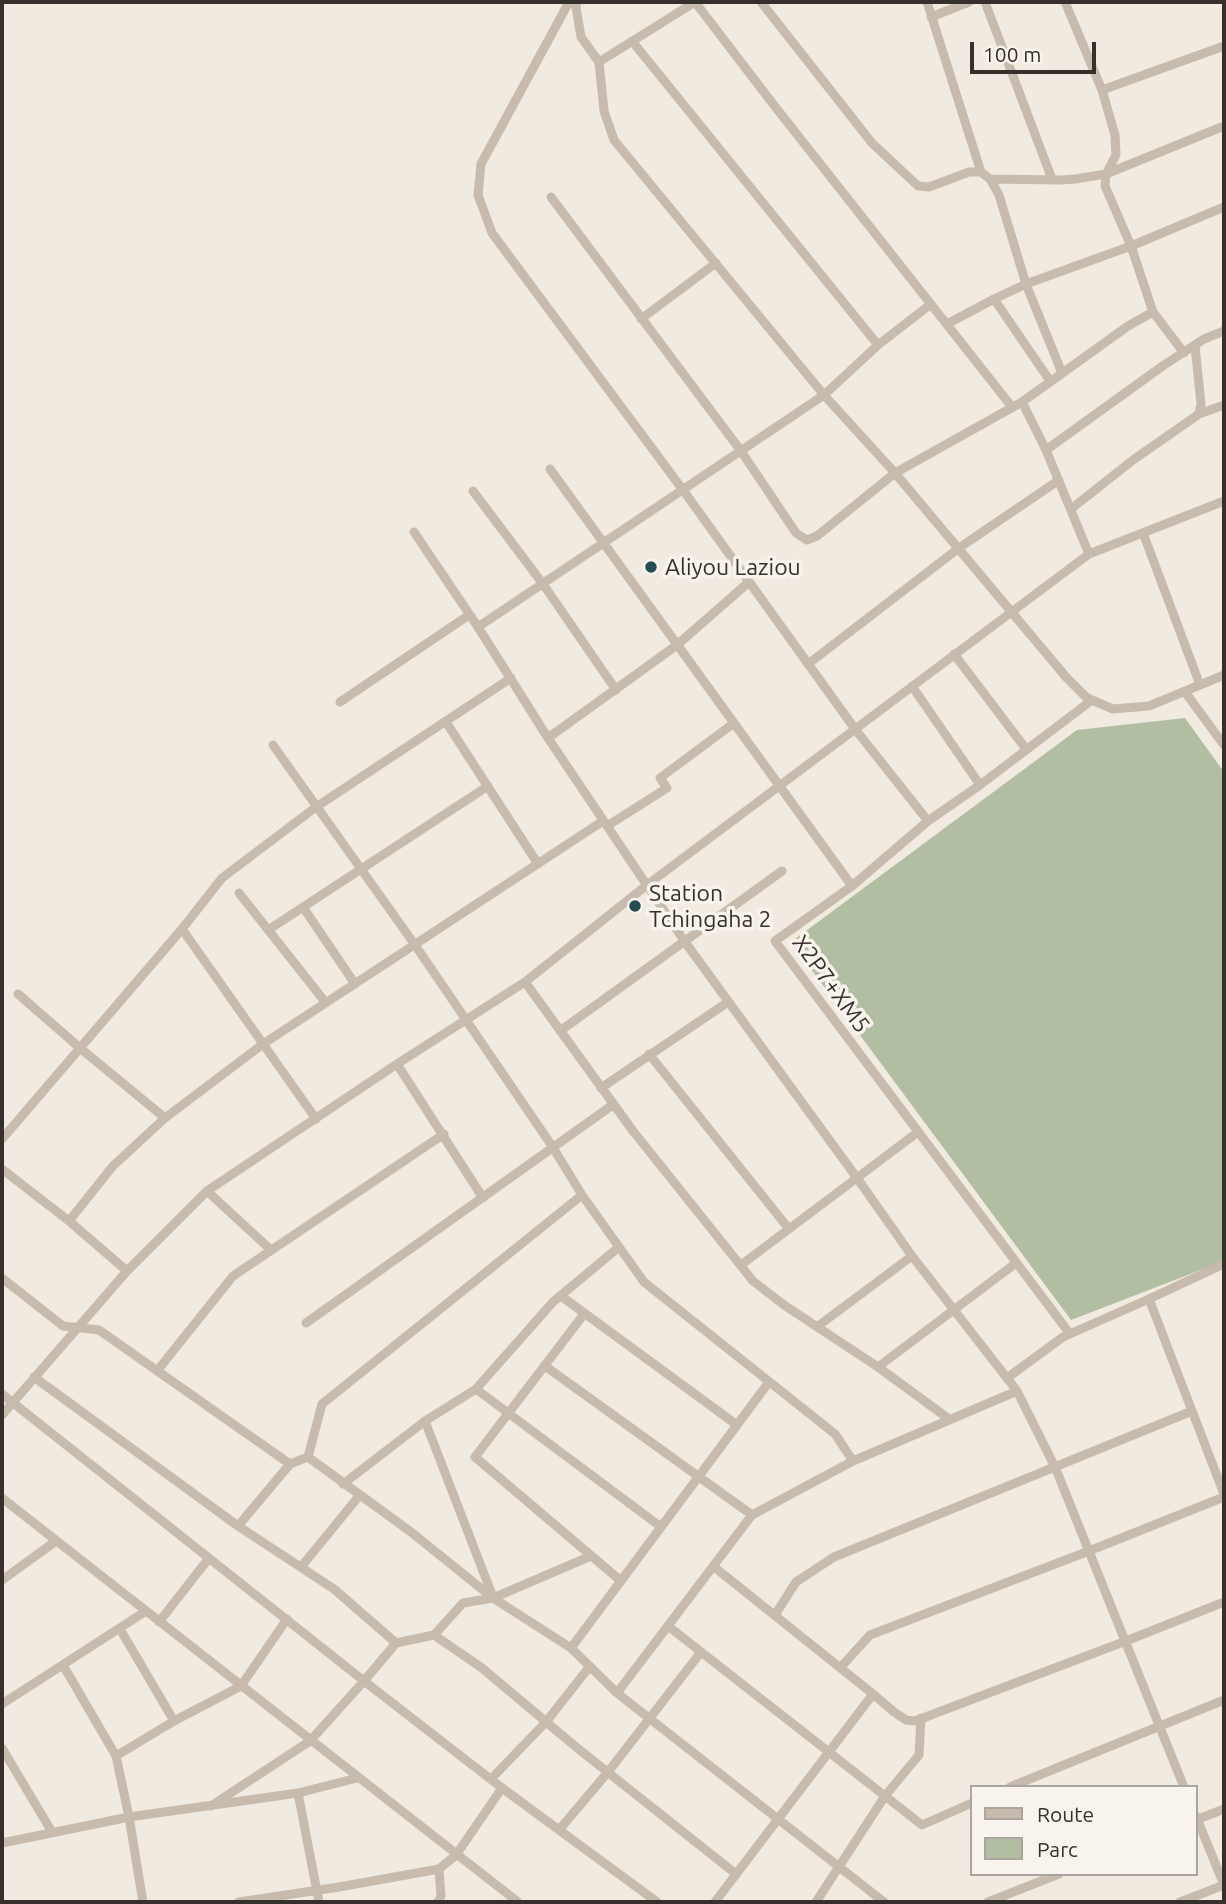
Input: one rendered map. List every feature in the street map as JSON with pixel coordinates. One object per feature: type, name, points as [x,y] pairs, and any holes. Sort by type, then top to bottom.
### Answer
[{"type":"street","points":[[569,2],[481,164],[478,195],[492,233],[683,490],[855,729],[928,821]]},
{"type":"street","points":[[577,2],[581,37],[599,62],[604,111],[614,140],[824,395],[895,473],[1066,677],[1087,698],[1113,709],[1149,706],[1224,675]]},
{"type":"street","points":[[599,62],[695,2],[1012,407]]},
{"type":"street","points":[[761,2],[873,143],[918,186],[929,187],[969,172],[981,172]]},
{"type":"street","points":[[927,2],[981,172],[990,179],[999,195],[1026,284],[1062,373]]},
{"type":"street","points":[[931,17],[969,2]]},
{"type":"street","points":[[985,2],[1052,180]]},
{"type":"street","points":[[1065,2],[1102,90],[1115,135],[1116,155],[1105,174],[1105,186],[1131,246],[1153,313],[1184,353]]},
{"type":"street","points":[[632,41],[878,345]]},
{"type":"street","points":[[1102,90],[1224,46]]},
{"type":"street","points":[[990,179],[1075,180],[1105,174],[1224,126]]},
{"type":"street","points":[[551,197],[741,451],[796,533],[807,540],[817,536],[895,473],[1022,402],[1128,326],[1153,313]]},
{"type":"street","points":[[947,324],[1026,284],[1131,246],[1224,207]]},
{"type":"street","points":[[641,319],[716,263]]},
{"type":"street","points":[[994,299],[1050,381]]},
{"type":"street","points":[[478,627],[824,395],[878,345],[931,304]]},
{"type":"street","points":[[1046,450],[1164,365],[1224,331]]},
{"type":"street","points":[[1195,346],[1201,404],[1199,414]]},
{"type":"street","points":[[1022,402],[1046,450],[1089,554]]},
{"type":"street","points":[[1070,509],[1199,414],[1224,405]]},
{"type":"street","points":[[550,469],[852,886]]},
{"type":"street","points":[[808,664],[959,548],[1059,480]]},
{"type":"street","points":[[473,491],[543,584],[616,690]]},
{"type":"street","points":[[2,1415],[127,1271],[207,1191],[525,982],[647,885],[1089,554],[1224,503]]},
{"type":"street","points":[[414,532],[685,942],[912,1256],[1017,1391],[1055,1466],[1184,1785]]},
{"type":"street","points":[[1143,533],[1200,685]]},
{"type":"street","points":[[548,738],[677,645],[749,582]]},
{"type":"street","points":[[340,702],[469,615]]},
{"type":"street","points":[[954,654],[1026,749]]},
{"type":"street","points":[[2,1139],[182,929],[222,878],[316,807],[510,678]]},
{"type":"street","points":[[912,686],[980,785]]},
{"type":"street","points":[[1185,692],[1224,745]]},
{"type":"street","name":"X2P7+XM5","points":[[1070,1334],[775,941],[852,886],[928,821],[1093,700]]},
{"type":"street","points":[[446,722],[538,864]]},
{"type":"street","points":[[69,1221],[113,1166],[165,1118],[263,1044],[538,864],[667,788],[660,778],[734,723]]},
{"type":"street","points":[[273,745],[415,945],[552,1146],[582,1195],[644,1282],[835,1434],[853,1461]]},
{"type":"street","points":[[268,930],[488,786]]},
{"type":"street","points":[[559,1031],[782,872]]},
{"type":"street","points":[[239,893],[326,1003]]},
{"type":"street","points":[[303,907],[355,984]]},
{"type":"street","points":[[182,929],[316,1119]]},
{"type":"street","points":[[525,982],[601,1087],[753,1281],[949,1419]]},
{"type":"street","points":[[18,993],[165,1118]]},
{"type":"street","points":[[601,1087],[728,1002]]},
{"type":"street","points":[[649,1054],[789,1229]]},
{"type":"street","points":[[397,1064],[483,1198]]},
{"type":"street","points":[[306,1323],[614,1104]]},
{"type":"street","points":[[741,1265],[918,1132]]},
{"type":"street","points":[[157,1371],[233,1276],[444,1134]]},
{"type":"street","points":[[2,1169],[127,1271]]},
{"type":"street","points":[[207,1191],[271,1250]]},
{"type":"street","points":[[308,1457],[322,1404],[582,1195]]},
{"type":"street","points":[[343,1483],[425,1421],[476,1389],[561,1296],[619,1247]]},
{"type":"street","points":[[818,1326],[912,1256]]},
{"type":"street","points":[[878,1367],[1016,1263]]},
{"type":"street","points":[[1007,1378],[1063,1336],[1224,1264]]},
{"type":"street","points":[[2,1278],[63,1326],[99,1330],[290,1464]]},
{"type":"street","points":[[561,1296],[737,1425]]},
{"type":"street","points":[[841,1668],[870,1635],[1224,1496],[1149,1299]]},
{"type":"street","points":[[584,1314],[475,1457],[621,1581]]},
{"type":"street","points":[[545,1366],[752,1515]]},
{"type":"street","points":[[34,1377],[237,1526],[334,1589],[396,1643]]},
{"type":"street","points":[[571,1648],[769,1382]]},
{"type":"street","points":[[476,1389],[661,1527]]},
{"type":"street","points":[[617,1693],[752,1515],[853,1461],[1017,1391]]},
{"type":"street","points":[[2,1394],[364,1682],[657,1902]]},
{"type":"street","points":[[775,1615],[796,1582],[834,1557],[1192,1411]]},
{"type":"street","points":[[425,1421],[493,1598]]},
{"type":"street","points":[[237,1526],[290,1464],[308,1457]]},
{"type":"street","points":[[308,1457],[411,1532],[493,1598],[571,1648],[617,1693],[884,1902]]},
{"type":"street","points":[[300,1567],[359,1496]]},
{"type":"street","points":[[2,1498],[518,1902]]},
{"type":"street","points":[[2,1580],[57,1541]]},
{"type":"street","points":[[211,1805],[310,1741],[396,1643],[434,1635],[463,1603],[493,1598],[591,1556]]},
{"type":"street","points":[[159,1622],[209,1558]]},
{"type":"street","points":[[713,1566],[906,1720],[921,1718],[1224,1602]]},
{"type":"street","points":[[2,1704],[146,1611]]},
{"type":"street","points":[[116,1756],[174,1721],[241,1686],[286,1619]]},
{"type":"street","points":[[668,1626],[922,1825],[970,1804]]},
{"type":"street","points":[[120,1629],[174,1721]]},
{"type":"street","points":[[434,1635],[482,1668],[736,1874]]},
{"type":"street","points":[[559,1830],[608,1772],[701,1652]]},
{"type":"street","points":[[63,1665],[116,1756],[143,1902]]},
{"type":"street","points":[[491,1779],[547,1722],[590,1666]]},
{"type":"street","points":[[715,1902],[873,1694]]},
{"type":"street","points":[[1015,1785],[1224,1700]]},
{"type":"street","points":[[816,1902],[885,1796],[919,1755],[921,1718]]},
{"type":"street","points":[[2,1748],[52,1832]]},
{"type":"street","points":[[2,1843],[129,1817],[299,1793],[357,1778]]},
{"type":"street","points":[[239,1902],[439,1869],[456,1855],[502,1788]]},
{"type":"street","points":[[299,1793],[319,1902]]},
{"type":"street","points":[[1198,1819],[1224,1809]]},
{"type":"street","points":[[1181,1902],[1224,1885],[1198,1821]]},
{"type":"street","points":[[438,1902],[441,1896],[439,1869]]},
{"type":"street","points":[[988,1902],[1054,1876]]},
{"type":"green space","points":[[1185,718],[1224,772],[1224,1261],[1071,1320],[791,942],[1077,730]]},
{"type":"place","name":"Aliyou Laziou","points":[[651,567]]},
{"type":"place","name":"Station Tchingaha 2","points":[[635,906]]}]
